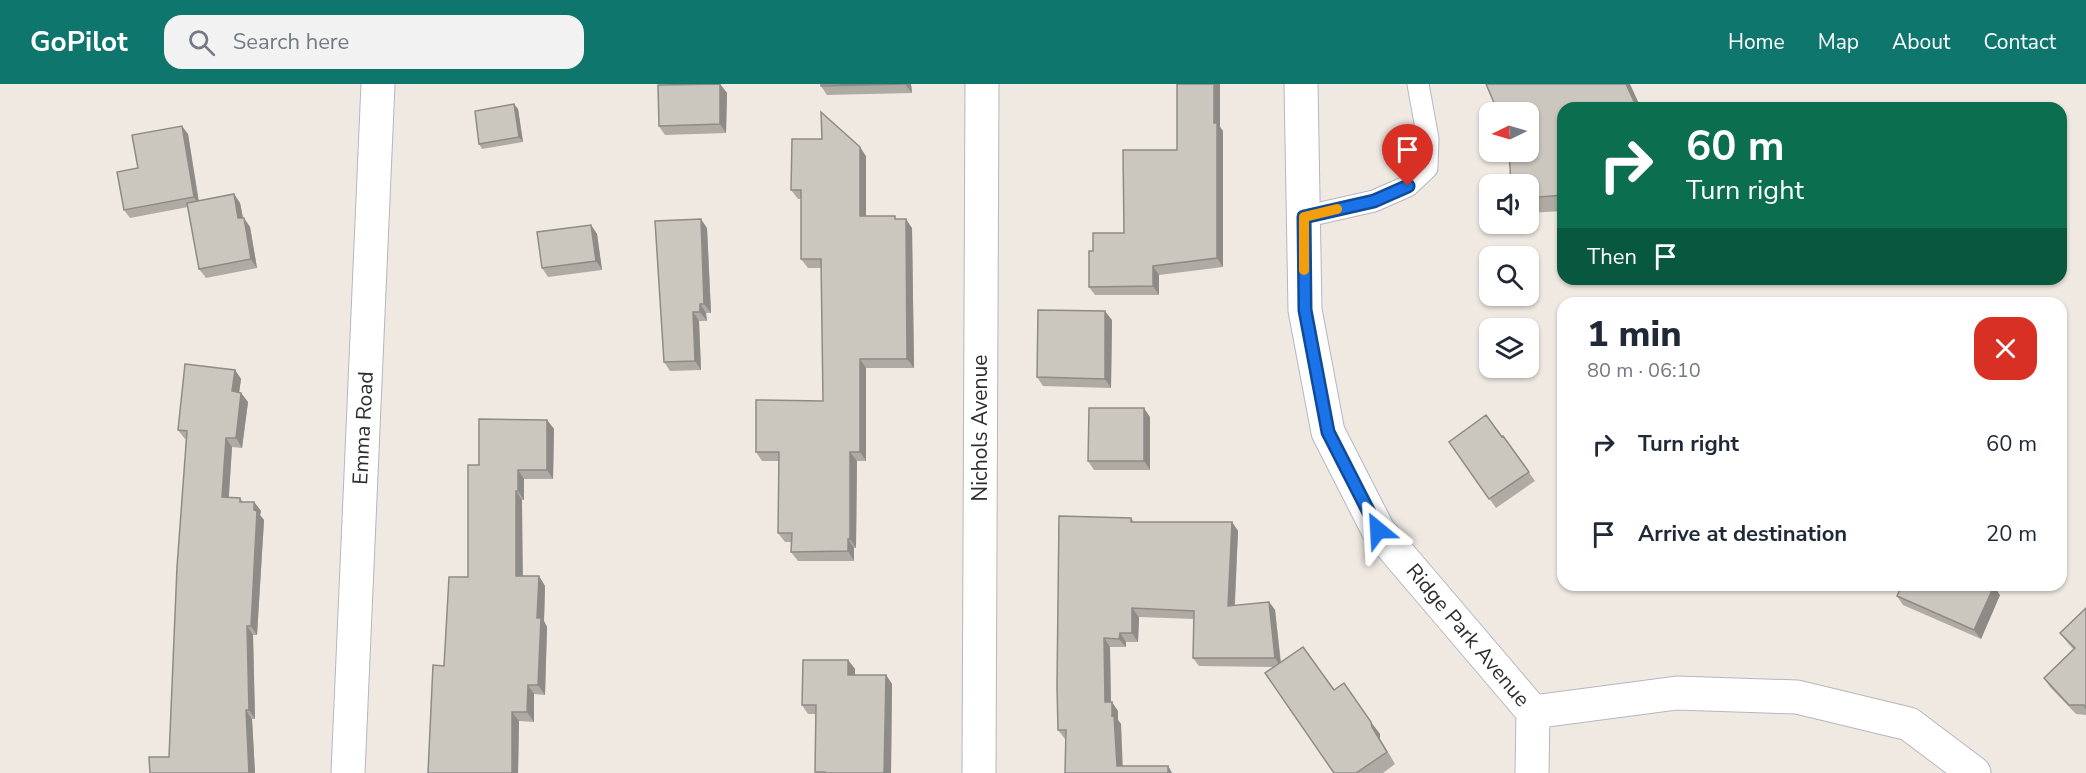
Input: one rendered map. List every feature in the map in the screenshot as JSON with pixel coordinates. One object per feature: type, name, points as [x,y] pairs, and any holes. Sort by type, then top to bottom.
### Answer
[{"type":"street","name":"Emma Road","points":[[348,773],[378,84]]},
{"type":"street","name":"Nichols Avenue","points":[[979,773],[982,84]]},
{"type":"street","name":"Ridge Park Avenue","points":[[1301,84],[1305,310],[1328,432],[1378,530],[1533,712],[1677,693],[1797,697],[1909,724],[1974,773]]},
{"type":"street","points":[[1532,773],[1533,712]]},
{"type":"lane","points":[[1304,217],[1374,201],[1408,186],[1427,168],[1428,139],[1418,84]]},
{"type":"building","points":[[720,84],[720,124],[659,126],[658,85]]},
{"type":"building","points":[[821,84],[905,84],[821,86]]},
{"type":"building","points":[[1177,84],[1214,84],[1214,123],[1217,123],[1217,258],[1153,266],[1153,286],[1089,287],[1089,251],[1093,251],[1093,233],[1124,233],[1123,150],[1177,150]]},
{"type":"building","points":[[1486,84],[1626,84],[1634,102],[1557,102],[1557,196],[1539,197],[1539,174],[1510,174],[1510,162],[1539,162],[1539,102],[1494,102]]},
{"type":"building","points":[[514,104],[519,137],[479,144],[475,111]]},
{"type":"building","points":[[821,112],[860,147],[860,216],[895,216],[895,219],[906,219],[907,359],[860,359],[860,452],[850,452],[848,551],[791,552],[792,533],[778,533],[779,452],[756,452],[756,400],[823,401],[821,259],[801,259],[801,190],[791,190],[792,139],[822,139]]},
{"type":"building","points":[[182,126],[194,197],[124,210],[117,172],[138,168],[132,135]]},
{"type":"building","points":[[234,194],[238,218],[244,218],[251,259],[199,269],[187,203]]},
{"type":"building","points":[[701,219],[704,304],[700,304],[700,312],[693,312],[695,361],[664,362],[655,221]]},
{"type":"building","points":[[591,225],[596,261],[542,268],[537,232]]},
{"type":"building","points":[[1038,310],[1105,311],[1105,379],[1037,377]]},
{"type":"building","points":[[185,364],[235,370],[232,391],[241,393],[236,438],[226,438],[222,497],[240,498],[240,502],[254,502],[254,510],[257,511],[251,626],[247,626],[249,710],[246,710],[249,773],[150,773],[149,757],[169,757],[177,567],[187,431],[178,430]]},
{"type":"building","points":[[1089,408],[1144,408],[1144,461],[1088,461]]},
{"type":"building","points":[[1486,415],[1529,472],[1489,499],[1449,442]]},
{"type":"building","points":[[479,419],[547,420],[547,470],[518,470],[518,491],[516,491],[516,576],[539,576],[537,618],[541,618],[538,685],[528,685],[527,712],[512,712],[512,773],[428,773],[433,665],[444,666],[449,577],[468,577],[468,465],[479,465]]},
{"type":"building","points":[[1059,516],[1131,518],[1131,522],[1232,522],[1228,606],[1269,602],[1275,658],[1193,658],[1194,611],[1132,608],[1132,633],[1120,633],[1119,639],[1104,638],[1105,702],[1112,702],[1117,766],[1168,766],[1168,773],[1065,773],[1066,730],[1058,730]]},
{"type":"building","points":[[1899,591],[1992,591],[1974,630],[1897,596]]},
{"type":"building","points":[[2086,608],[2086,708],[2084,705],[2069,705],[2044,678],[2075,648],[2060,633]]},
{"type":"building","points":[[1303,647],[1334,690],[1344,683],[1371,722],[1387,752],[1356,773],[1334,773],[1265,673]]},
{"type":"building","points":[[803,660],[848,660],[848,675],[886,675],[884,773],[815,772],[816,705],[802,705]]},
{"type":"slow traffic","points":[[1304,270],[1304,217],[1337,209]]},
{"type":"route","points":[[1378,530],[1328,432],[1305,310],[1304,217],[1374,201],[1408,186]]}]
